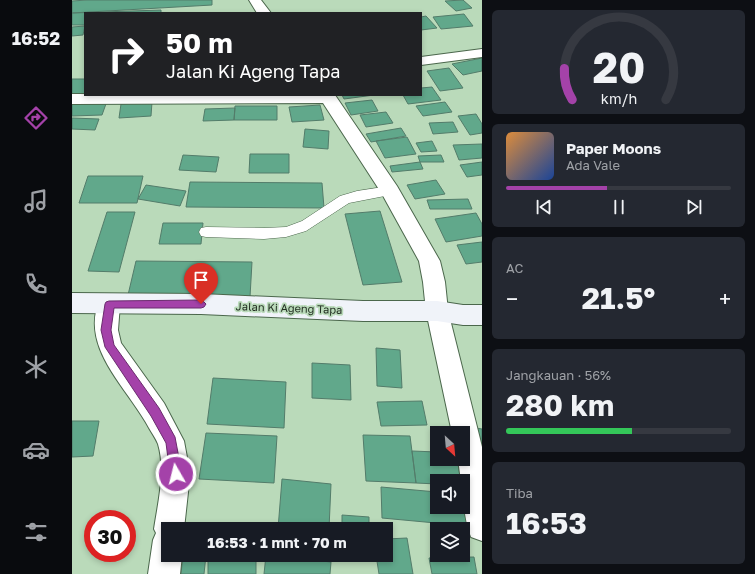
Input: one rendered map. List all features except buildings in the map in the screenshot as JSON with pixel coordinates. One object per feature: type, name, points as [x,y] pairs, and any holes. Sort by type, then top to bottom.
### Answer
[{"type":"street","points":[[255,0],[263,12]]},
{"type":"street","points":[[422,61],[482,53]]},
{"type":"street","points":[[72,100],[327,97],[390,191],[429,261],[434,282],[437,311],[472,462],[482,526]]},
{"type":"street","name":"Jalan Ki Ageng Tapa","points":[[72,303],[201,304],[363,311],[437,311],[463,315],[482,315]]},
{"type":"street","points":[[109,304],[106,330],[110,347],[155,412],[171,441],[176,474],[170,522]]},
{"type":"street","points":[[164,574],[165,562]]},
{"type":"lane","points":[[206,232],[272,233],[295,230],[313,220],[340,201],[390,191]]},
{"type":"route","points":[[176,474],[171,441],[155,412],[110,347],[106,330],[109,304],[201,304]]}]
